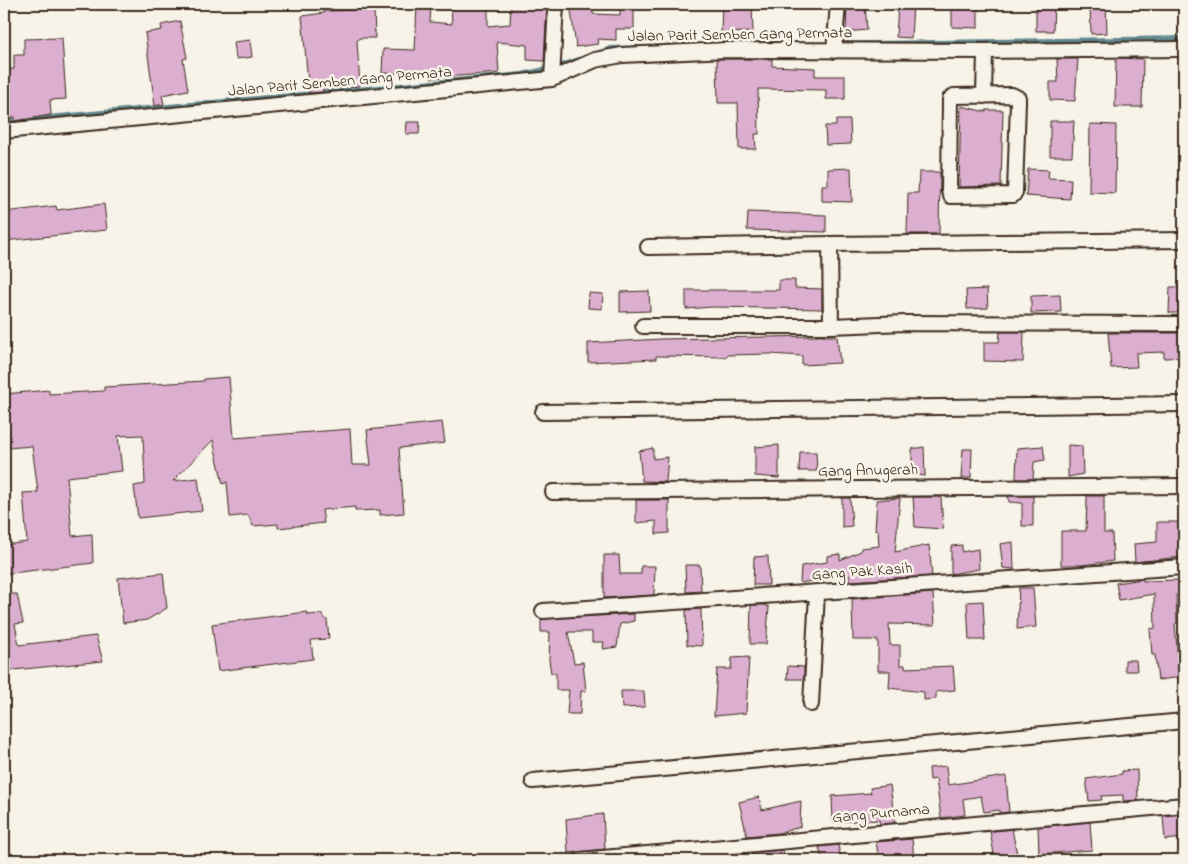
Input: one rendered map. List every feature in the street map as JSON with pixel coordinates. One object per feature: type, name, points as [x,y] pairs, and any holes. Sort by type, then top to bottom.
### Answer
[{"type":"street","points":[[552,80],[556,4]]},
{"type":"street","points":[[834,50],[838,4]]},
{"type":"street","name":"Jalan Parit Semben Gang Permata","points":[[4,131],[552,80],[595,60],[622,55],[727,50],[985,51],[1184,49]]},
{"type":"street","points":[[984,96],[985,51]]},
{"type":"street","points":[[1012,95],[1018,98],[1015,192],[1009,197],[954,197],[949,191],[950,99],[954,96],[984,96],[1012,95]]},
{"type":"street","points":[[648,247],[1184,240]]},
{"type":"street","points":[[830,244],[831,326]]},
{"type":"street","points":[[642,326],[831,326],[905,323],[1184,324]]},
{"type":"street","points":[[543,412],[1184,404]]},
{"type":"street","name":"Gang Anugerah","points":[[553,492],[1184,486]]},
{"type":"street","name":"Gang Pak Kasih","points":[[542,611],[1184,567]]},
{"type":"street","points":[[811,704],[817,593]]},
{"type":"street","points":[[533,781],[1184,722]]},
{"type":"street","name":"Gang Purnama","points":[[581,860],[1184,805]]},
{"type":"building","points":[[417,4],[431,4],[430,22],[452,24],[451,4],[488,4],[488,26],[510,24],[511,4],[547,4],[544,61],[527,60],[527,45],[497,42],[499,73],[431,78],[431,74],[382,73],[383,49],[415,50]]},
{"type":"building","points":[[570,4],[592,4],[593,14],[620,15],[620,4],[634,4],[634,29],[616,29],[616,40],[597,39],[598,44],[576,47]]},
{"type":"building","points":[[722,4],[752,4],[753,32],[721,33]]},
{"type":"building","points":[[865,4],[867,30],[846,32],[847,5]]},
{"type":"building","points":[[898,4],[913,4],[911,38],[896,37]]},
{"type":"building","points":[[952,4],[978,4],[978,28],[952,27]]},
{"type":"building","points":[[1036,4],[1054,4],[1053,31],[1036,31]]},
{"type":"building","points":[[1090,4],[1106,4],[1107,33],[1091,34]]},
{"type":"building","points":[[360,8],[374,8],[375,38],[359,38],[357,41],[360,86],[323,89],[323,92],[309,93],[302,16],[324,13],[324,11],[360,10]]},
{"type":"building","points":[[180,21],[187,58],[183,59],[188,90],[162,95],[164,104],[155,106],[145,33],[162,30],[161,25]]},
{"type":"building","points":[[62,38],[66,99],[50,100],[51,115],[15,121],[15,117],[4,118],[4,70],[14,69],[14,55],[24,55],[24,39]]},
{"type":"building","points":[[250,40],[252,57],[236,59],[234,42]]},
{"type":"building","points":[[1116,58],[1143,59],[1142,107],[1115,107]]},
{"type":"building","points":[[717,59],[772,59],[772,66],[815,68],[815,76],[845,76],[845,99],[826,99],[826,90],[758,89],[759,134],[755,134],[756,149],[739,149],[738,103],[718,103]]},
{"type":"building","points":[[1057,59],[1078,59],[1075,101],[1050,100],[1050,82],[1058,82]]},
{"type":"building","points":[[961,106],[986,112],[986,110],[1003,110],[1001,186],[959,187]]},
{"type":"building","points":[[836,120],[850,120],[851,144],[826,145],[825,126],[836,126]]},
{"type":"building","points":[[1050,121],[1074,121],[1072,156],[1050,156]]},
{"type":"building","points":[[407,122],[420,122],[419,134],[406,134]]},
{"type":"building","points":[[1090,124],[1116,125],[1115,193],[1089,192]]},
{"type":"building","points":[[851,168],[852,202],[822,201],[822,185],[828,185],[828,169]]},
{"type":"building","points":[[1028,169],[1049,170],[1048,178],[1071,179],[1070,199],[1026,196]]},
{"type":"building","points":[[919,172],[940,172],[939,234],[907,234],[908,193],[918,193]]},
{"type":"building","points":[[104,204],[107,230],[4,241],[4,212],[56,206],[57,210]]},
{"type":"building","points":[[748,212],[826,215],[826,232],[747,230]]},
{"type":"building","points":[[779,280],[795,280],[795,288],[822,289],[822,309],[712,307],[686,309],[686,290],[779,290]]},
{"type":"building","points":[[1170,287],[1184,287],[1184,313],[1169,313]]},
{"type":"building","points":[[987,289],[988,308],[967,309],[966,290]]},
{"type":"building","points":[[649,291],[650,311],[620,312],[620,292]]},
{"type":"building","points":[[589,293],[603,294],[602,309],[588,308]]},
{"type":"building","points":[[1060,295],[1061,312],[1031,313],[1031,296]]},
{"type":"building","points":[[1000,332],[1024,332],[1023,362],[984,361],[984,342],[999,342]]},
{"type":"building","points":[[1108,333],[1184,333],[1184,357],[1164,358],[1164,352],[1136,353],[1137,367],[1111,368]]},
{"type":"building","points":[[837,336],[840,363],[802,365],[802,356],[770,354],[727,355],[727,357],[656,356],[656,359],[588,362],[588,343],[662,339]]},
{"type":"building","points":[[229,377],[234,438],[350,429],[352,465],[371,465],[367,430],[442,422],[445,443],[399,448],[404,513],[380,515],[380,510],[355,511],[355,507],[322,510],[324,523],[278,528],[278,524],[253,526],[248,515],[230,517],[227,482],[223,484],[213,440],[173,481],[198,478],[202,511],[138,518],[134,486],[145,484],[143,435],[118,436],[122,471],[67,477],[72,536],[92,534],[93,563],[4,574],[4,545],[27,542],[23,493],[38,492],[32,446],[8,448],[4,394],[49,390],[49,394],[104,391],[104,387],[204,381],[204,379]]},
{"type":"building","points":[[779,445],[779,478],[755,476],[755,447]]},
{"type":"building","points":[[1068,445],[1082,446],[1083,474],[1068,477]]},
{"type":"building","points":[[1043,446],[1045,460],[1034,462],[1033,479],[1016,479],[1017,448]]},
{"type":"building","points":[[924,447],[925,476],[912,474],[912,449]]},
{"type":"building","points":[[653,448],[653,459],[668,457],[666,482],[642,481],[639,451]]},
{"type":"building","points":[[963,449],[972,449],[971,478],[961,478]]},
{"type":"building","points":[[800,452],[816,452],[817,471],[799,471]]},
{"type":"building","points":[[1008,496],[1033,496],[1033,526],[1022,526],[1022,503],[1009,502]]},
{"type":"building","points":[[1087,496],[1104,496],[1104,533],[1112,533],[1113,561],[1082,565],[1061,565],[1061,531],[1086,531]]},
{"type":"building","points":[[913,497],[941,497],[943,529],[915,527]]},
{"type":"building","points":[[842,498],[850,498],[852,526],[842,527]]},
{"type":"building","points":[[900,498],[895,552],[929,545],[932,576],[849,581],[849,575],[800,583],[801,566],[827,562],[827,556],[840,554],[840,560],[861,551],[861,548],[879,546],[878,530],[875,529],[877,500]]},
{"type":"building","points":[[636,500],[669,500],[669,533],[656,534],[656,521],[636,523]]},
{"type":"building","points":[[1157,522],[1184,522],[1184,536],[1181,536],[1182,557],[1135,562],[1134,544],[1157,542]]},
{"type":"building","points":[[1013,542],[1014,569],[1003,568],[1000,544]]},
{"type":"building","points":[[962,545],[962,552],[978,549],[979,569],[951,574],[951,546]]},
{"type":"building","points":[[604,555],[619,555],[620,574],[641,574],[641,566],[655,566],[654,595],[604,598]]},
{"type":"building","points":[[768,556],[769,585],[753,585],[754,557]]},
{"type":"building","points":[[685,565],[700,565],[701,591],[686,592]]},
{"type":"building","points":[[163,573],[167,608],[147,620],[123,623],[118,578]]},
{"type":"building","points":[[1143,579],[1143,581],[1181,580],[1181,595],[1176,595],[1177,623],[1175,624],[1178,661],[1181,661],[1183,677],[1158,680],[1155,655],[1152,655],[1150,629],[1155,628],[1154,594],[1119,600],[1116,583]]},
{"type":"building","points":[[1019,588],[1033,588],[1036,627],[1017,629]]},
{"type":"building","points":[[933,593],[935,625],[889,624],[890,645],[900,645],[900,665],[905,665],[905,668],[953,666],[955,690],[936,692],[936,699],[924,700],[924,692],[889,688],[890,671],[878,671],[878,640],[853,640],[852,599]]},
{"type":"building","points":[[4,594],[17,594],[23,623],[15,624],[19,645],[96,636],[103,661],[4,671]]},
{"type":"building","points":[[983,601],[985,640],[969,640],[967,602]]},
{"type":"building","points":[[751,605],[765,605],[769,607],[766,644],[750,644]]},
{"type":"building","points":[[701,609],[702,646],[687,645],[686,610]]},
{"type":"building","points":[[307,612],[308,615],[321,614],[327,620],[329,639],[311,640],[313,659],[218,671],[212,624]]},
{"type":"building","points":[[634,614],[634,621],[620,624],[617,647],[603,649],[604,642],[592,642],[592,632],[568,632],[574,663],[583,662],[586,691],[581,691],[580,714],[567,714],[569,690],[556,690],[556,673],[551,673],[549,660],[550,632],[541,632],[541,619]]},
{"type":"building","points":[[749,657],[746,713],[714,716],[717,669],[731,669],[732,658]]},
{"type":"building","points":[[1125,660],[1136,660],[1137,671],[1125,671]]},
{"type":"building","points":[[788,666],[804,667],[804,679],[787,679]]},
{"type":"building","points":[[621,691],[644,691],[645,707],[622,708]]},
{"type":"building","points":[[946,766],[948,785],[1006,776],[1009,812],[999,813],[999,810],[984,812],[981,796],[963,799],[965,815],[941,818],[936,779],[930,780],[929,768]]},
{"type":"building","points":[[1137,770],[1138,800],[1123,801],[1123,795],[1101,796],[1102,800],[1089,801],[1086,779],[1122,774],[1122,771]]},
{"type":"building","points":[[890,785],[895,823],[880,824],[879,820],[833,822],[832,796],[871,793],[870,788]]},
{"type":"building","points":[[759,797],[762,810],[801,801],[800,827],[779,833],[747,836],[739,802]]},
{"type":"building","points":[[603,814],[605,849],[568,853],[566,819]]},
{"type":"building","points":[[1184,814],[1184,838],[1165,840],[1163,816]]},
{"type":"building","points":[[1090,822],[1092,850],[1039,854],[1038,827]]},
{"type":"building","points":[[1012,829],[1018,859],[995,860],[990,831]]},
{"type":"building","points":[[912,839],[914,860],[879,860],[876,842]]},
{"type":"building","points":[[838,845],[841,860],[822,860],[819,847]]},
{"type":"building","points":[[783,850],[785,860],[753,860],[752,853]]},
{"type":"building","points":[[729,855],[730,860],[701,860],[701,858]]},
{"type":"waterway","points":[[817,44],[1184,38]]},
{"type":"waterway","points":[[556,67],[611,48],[653,47]]},
{"type":"waterway","points":[[4,121],[522,74],[549,68]]}]
